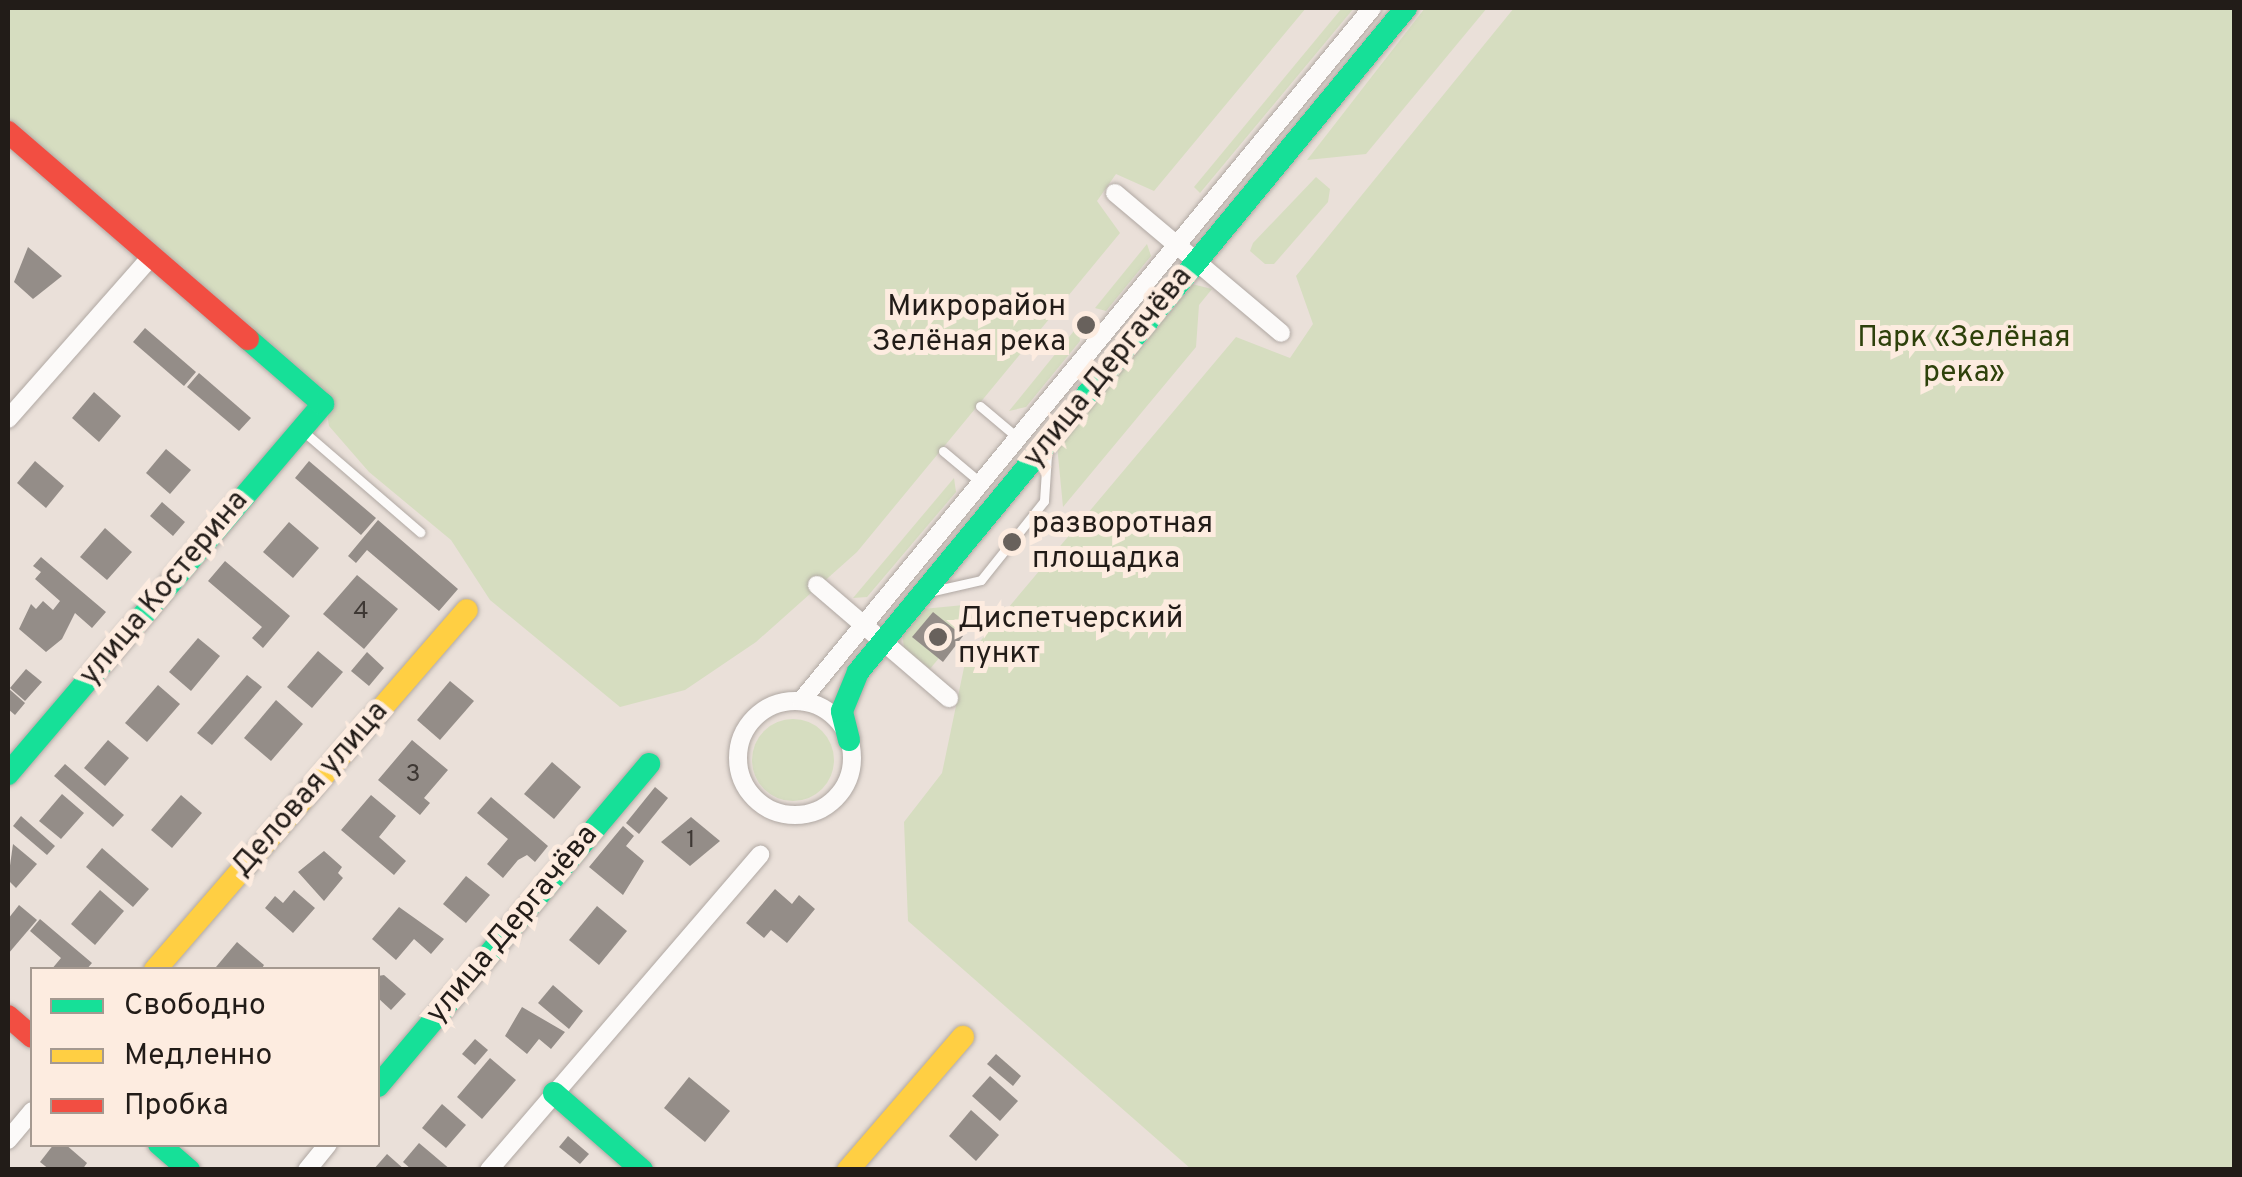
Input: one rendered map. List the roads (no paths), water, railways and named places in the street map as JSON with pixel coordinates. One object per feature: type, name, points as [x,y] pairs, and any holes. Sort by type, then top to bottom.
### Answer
[{"type":"street","name":"улица Дергачёва","points":[[849,740],[844,700],[884,642],[1047,444],[1372,8]]},
{"type":"street","name":"улица Дергачёва","points":[[801,701],[1018,438],[1406,8]]},
{"type":"street","points":[[8,132],[150,258],[8,418]]},
{"type":"street","points":[[1115,193],[1281,333]]},
{"type":"street","name":"улица Костерина","points":[[8,774],[323,404],[150,258]]},
{"type":"street","points":[[816,586],[950,698]]},
{"type":"street","name":"Деловая улица","points":[[158,967],[467,610]]},
{"type":"street","points":[[801,701],[832,715],[849,740],[850,773],[828,804],[798,815],[754,799],[739,771],[740,740],[758,713],[801,701]]},
{"type":"street","name":"улица Дергачёва","points":[[380,1084],[649,764]]},
{"type":"street","points":[[489,1170],[760,856]]},
{"type":"street","points":[[8,1016],[30,1034]]},
{"type":"street","points":[[848,1170],[963,1037]]},
{"type":"street","points":[[554,1093],[642,1170]]},
{"type":"street","points":[[8,1140],[30,1113]]},
{"type":"street","points":[[162,1147],[189,1170]]},
{"type":"street","points":[[307,1170],[326,1147]]},
{"type":"lane","points":[[980,406],[1018,438]]},
{"type":"lane","points":[[300,430],[420,532]]},
{"type":"lane","points":[[925,592],[981,580],[1044,501],[1047,444]]},
{"type":"lane","points":[[944,451],[980,482]]},
{"type":"place","name":"Микрорайон Зелёная река","points":[[1086,325]]},
{"type":"place","name":"разворотная площадка","points":[[1012,542]]},
{"type":"place","name":"Диспетчерский пункт","points":[[938,637]]},
{"type":"park label","name":"Парк «Зелёная река»","points":[[1964,356]]}]
